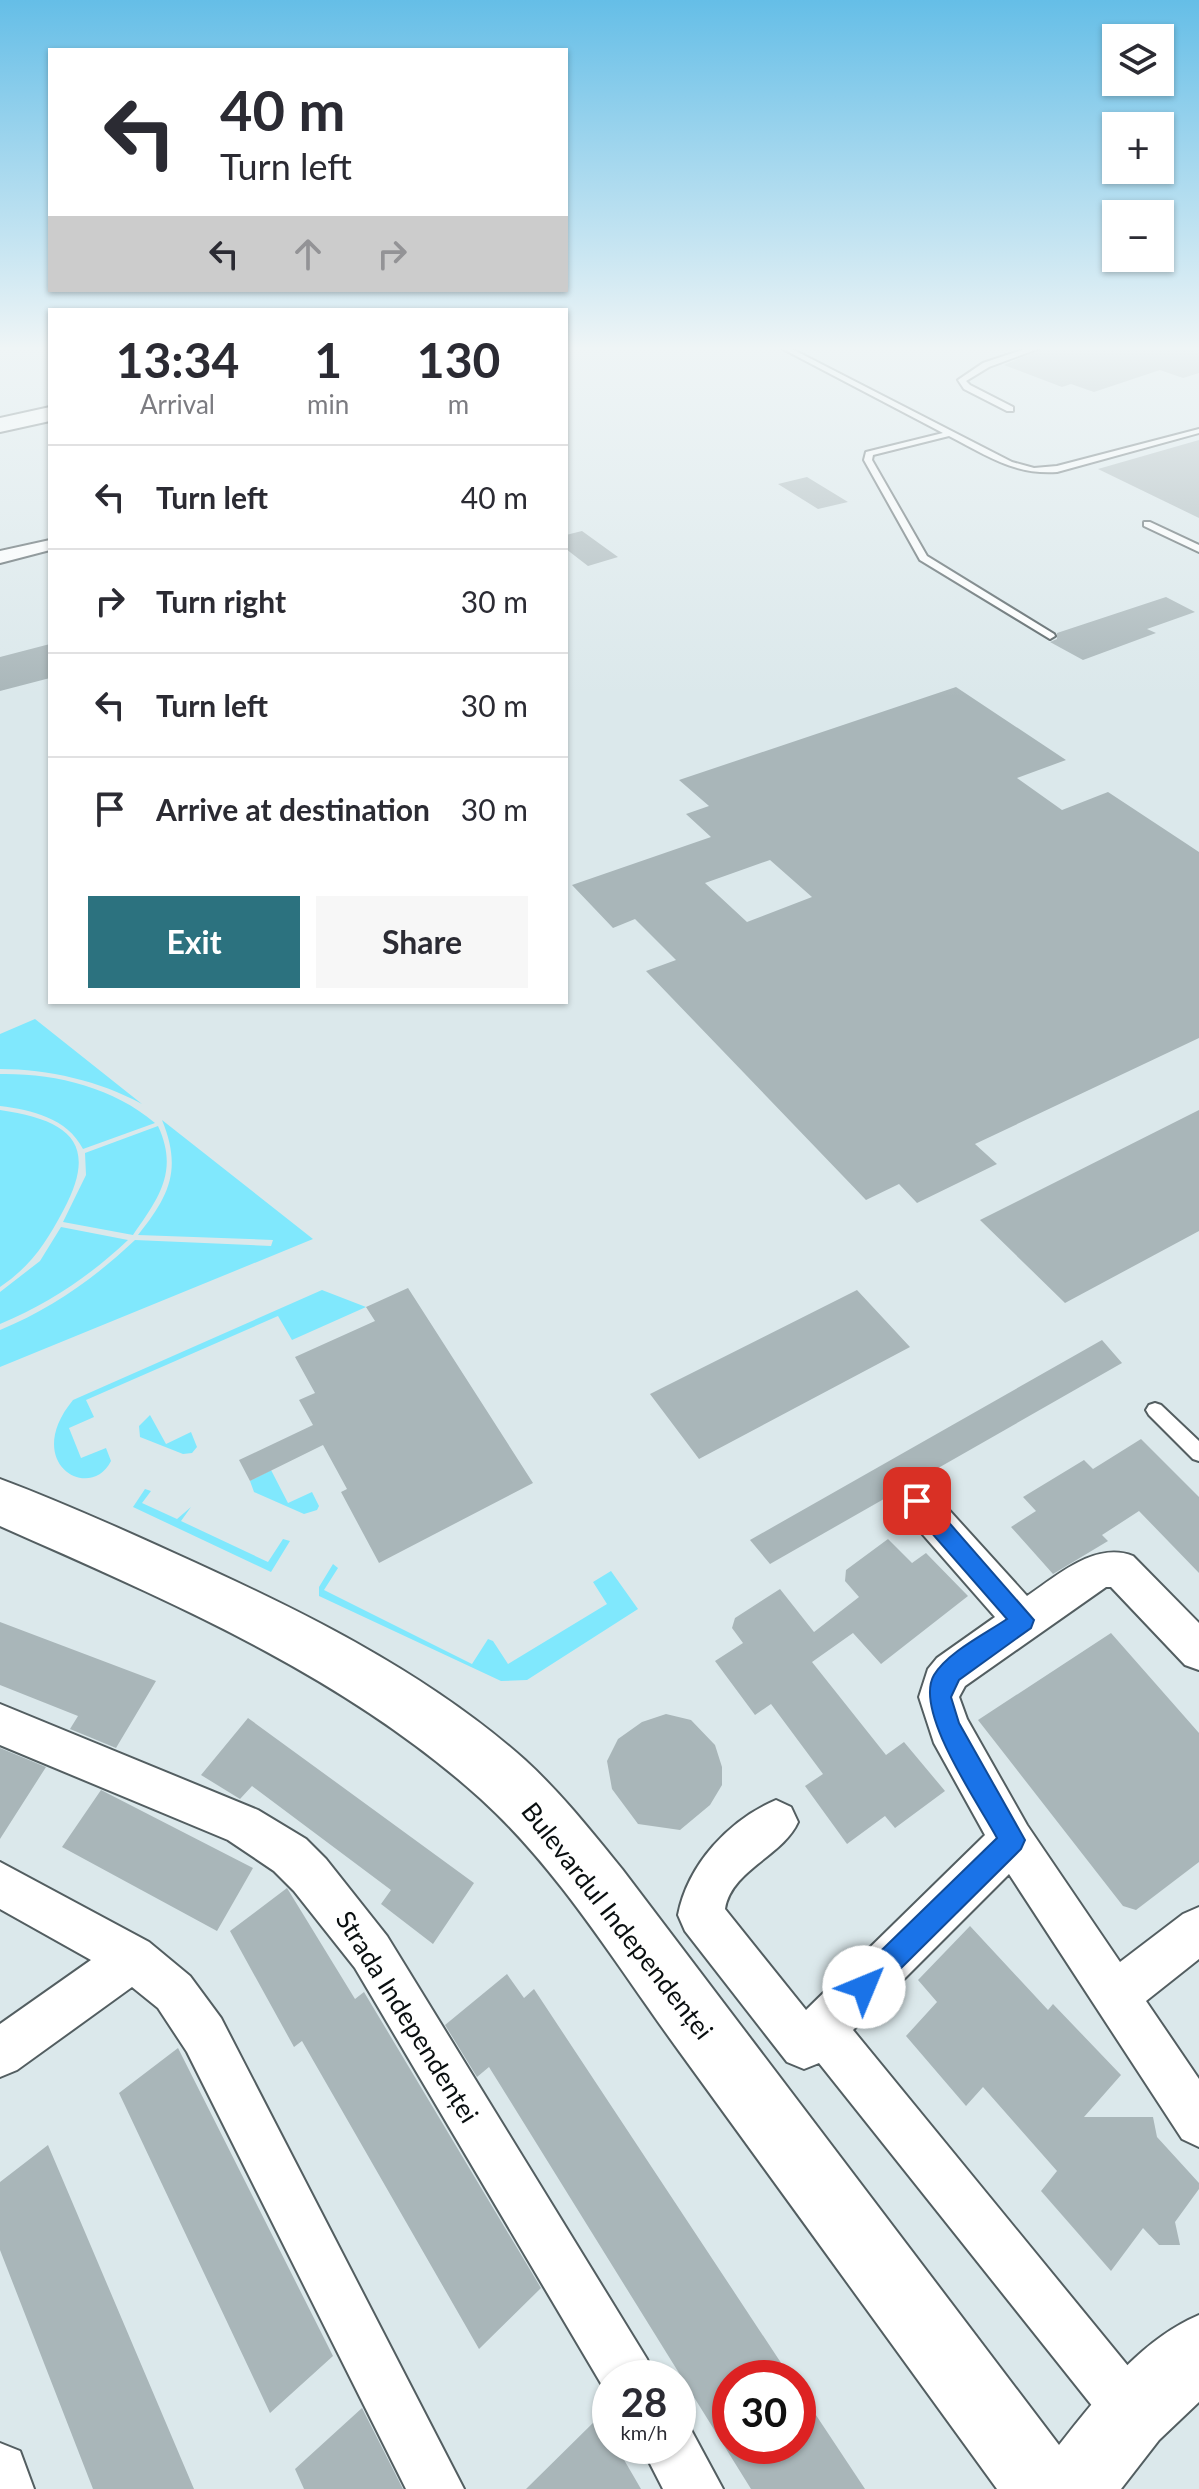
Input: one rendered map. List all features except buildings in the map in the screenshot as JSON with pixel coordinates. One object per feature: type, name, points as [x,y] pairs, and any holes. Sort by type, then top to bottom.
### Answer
[{"type":"main road","name":"Bulevardul Independenței","points":[[0,1502],[209,1596],[325,1657],[424,1717],[488,1766],[536,1811],[610,1903],[1044,2489]]},
{"type":"main road","points":[[1073,2489],[1132,2413],[1199,2352]]},
{"type":"street","points":[[0,557],[48,545]]},
{"type":"street","points":[[917,1501],[1023,1620]]},
{"type":"street","points":[[1199,1651],[1119,1568],[1099,1571],[951,1672],[942,1683],[939,1697],[949,1728],[1012,1840],[1199,2122]]},
{"type":"street","name":"Strada Independenței","points":[[0,1724],[243,1825],[290,1855],[310,1875],[371,1952],[617,2360]]},
{"type":"street","points":[[776,1822],[713,1877],[701,1903],[701,1915],[804,2045],[1012,1840]]},
{"type":"street","points":[[0,1884],[133,1958],[174,1992],[204,2035],[436,2489]]},
{"type":"street","points":[[1115,1996],[1199,1930]]},
{"type":"street","points":[[0,2053],[133,1958]]},
{"type":"street","points":[[821,2028],[1132,2413]]},
{"type":"street","points":[[680,2464],[695,2489]]},
{"type":"street","points":[[0,2471],[6,2489]]},
{"type":"lane","points":[[870,464],[923,558],[1050,636]]},
{"type":"lane","points":[[1010,464],[1034,471],[1075,464]]},
{"type":"lane","points":[[1147,524],[1199,549]]},
{"type":"lane","points":[[1155,1410],[1199,1453]]},
{"type":"shaded area","points":[[35,1019],[142,1104],[109,1089],[73,1078],[37,1071],[0,1069],[0,1034]]},
{"type":"shaded area","points":[[0,1074],[41,1076],[102,1091],[155,1123],[83,1149],[68,1130],[48,1117],[0,1106]]},
{"type":"shaded area","points":[[0,1110],[44,1120],[60,1128],[78,1152],[78,1168],[74,1188],[44,1244],[21,1271],[0,1287]]},
{"type":"shaded area","points":[[162,1120],[313,1239],[0,1367],[0,1330],[72,1291],[135,1240],[271,1246],[273,1240],[138,1235],[158,1207],[170,1181],[171,1153]]},
{"type":"shaded area","points":[[158,1126],[167,1157],[166,1171],[158,1196],[133,1235],[63,1222],[86,1175],[85,1153]]},
{"type":"shaded area","points":[[61,1227],[128,1240],[68,1288],[0,1324],[0,1292],[40,1261]]},
{"type":"shaded area","points":[[322,1290],[366,1307],[292,1340],[278,1316],[86,1400],[94,1417],[69,1428],[81,1458],[106,1448],[111,1461],[101,1473],[89,1478],[76,1477],[65,1470],[57,1458],[54,1442],[59,1422],[73,1400]]},
{"type":"shaded area","points":[[150,1415],[166,1444],[191,1432],[197,1447],[192,1453],[183,1454],[140,1437],[139,1426]]},
{"type":"shaded area","points":[[271,1470],[288,1503],[312,1492],[319,1506],[317,1510],[304,1514],[254,1492],[250,1481]]},
{"type":"shaded area","points":[[145,1489],[151,1491],[142,1503],[177,1519],[191,1507],[181,1521],[268,1562],[283,1539],[290,1541],[271,1572],[133,1507]]},
{"type":"shaded area","points":[[333,1564],[338,1568],[324,1590],[472,1664],[488,1639],[493,1641],[508,1664],[607,1604],[593,1582],[611,1571],[638,1609],[527,1680],[501,1681],[319,1596],[319,1587]]},
{"type":"route","points":[[864,1987],[1012,1840],[949,1728],[939,1697],[942,1683],[951,1672],[1023,1620],[917,1501]]}]
